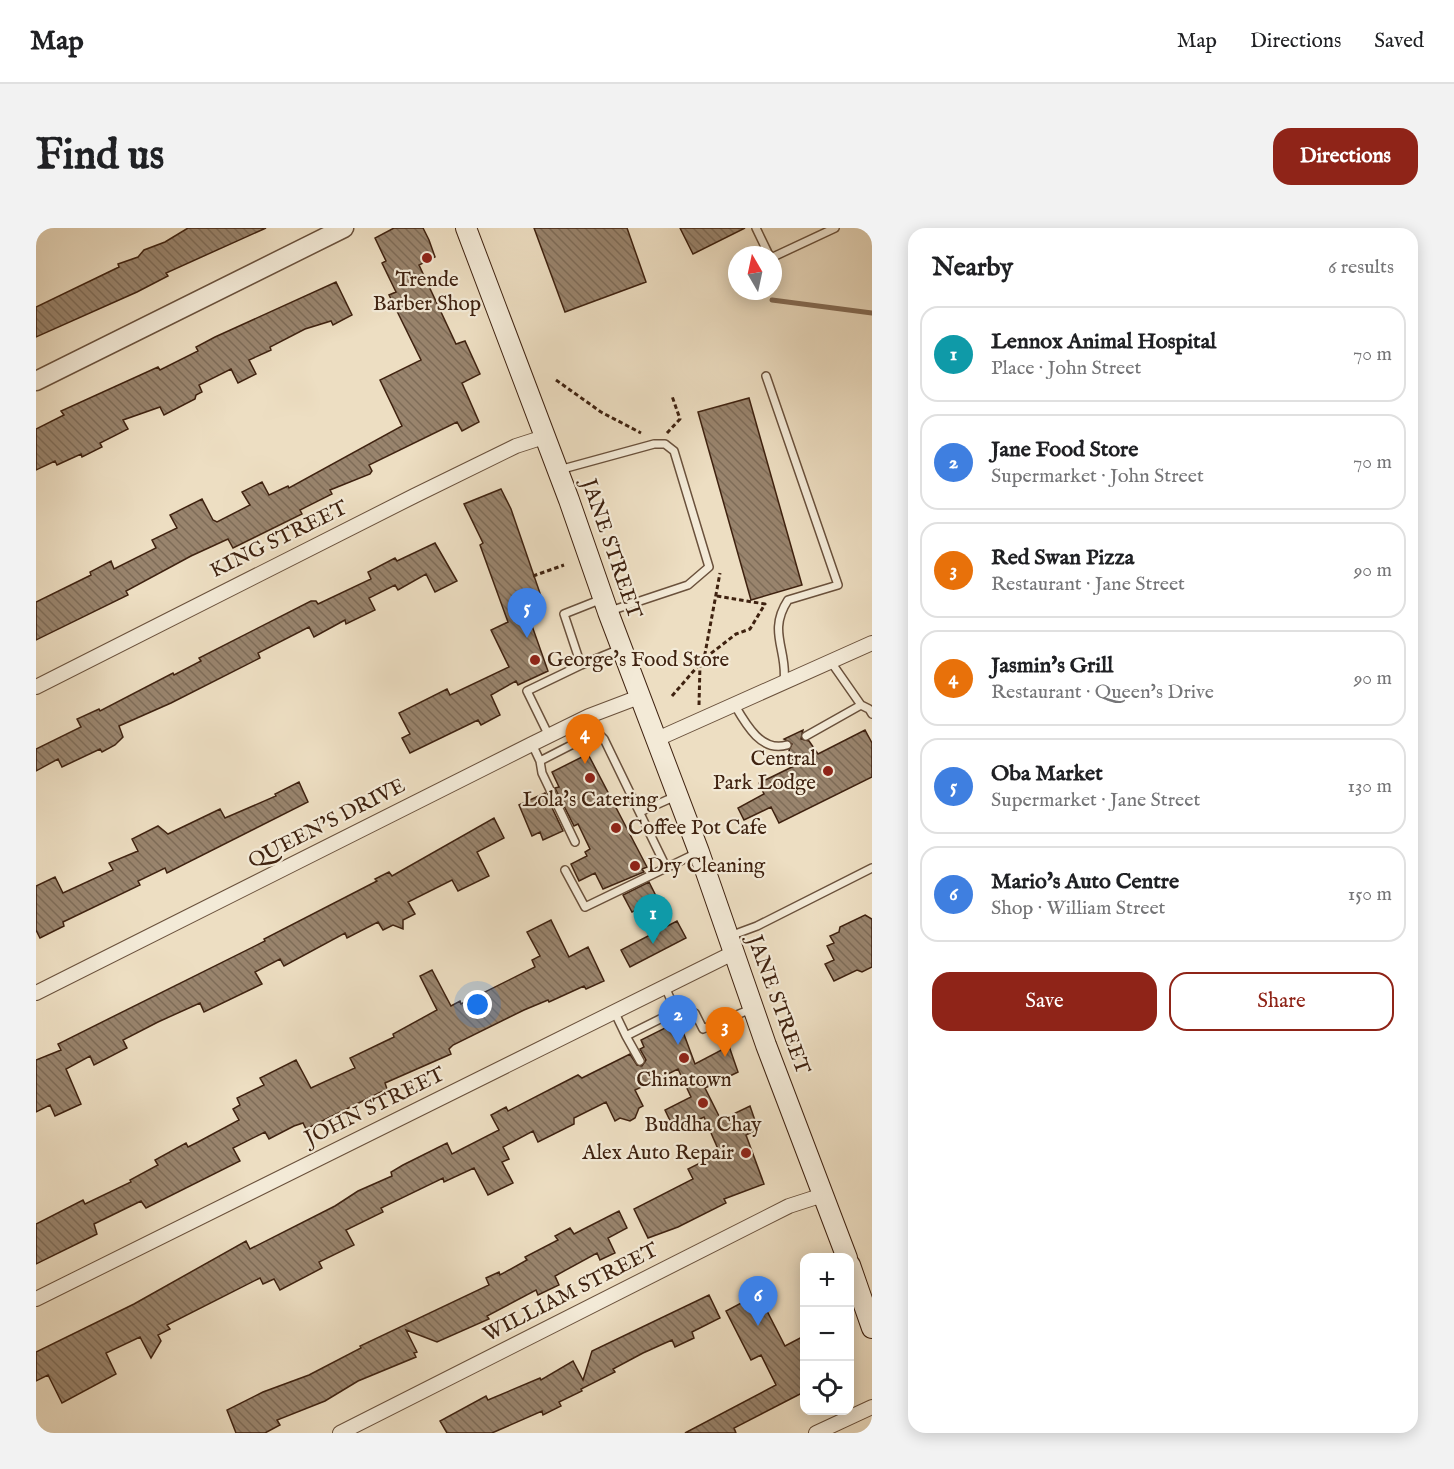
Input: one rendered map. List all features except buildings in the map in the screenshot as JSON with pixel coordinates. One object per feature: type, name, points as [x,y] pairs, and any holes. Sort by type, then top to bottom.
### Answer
[{"type":"main road","name":"JANE STREET","points":[[466,228],[558,470],[605,606],[699,852],[753,1008],[845,1253]]},
{"type":"main road","points":[[854,1275],[867,1300],[872,1328]]},
{"type":"street","points":[[36,381],[344,228]]},
{"type":"street","name":"KING STREET","points":[[36,687],[414,496],[516,446],[544,436]]},
{"type":"street","points":[[655,740],[872,643]]},
{"type":"street","name":"QUEEN'S DRIVE","points":[[36,993],[532,744],[573,724],[639,697]]},
{"type":"street","name":"JOHN STREET","points":[[36,1299],[665,987],[731,945]]},
{"type":"street","name":"WILLIAM STREET","points":[[339,1433],[789,1206],[823,1195]]},
{"type":"street","points":[[816,1433],[872,1407]]},
{"type":"lane","points":[[756,228],[766,246]]},
{"type":"lane","points":[[782,251],[835,228]]},
{"type":"lane","points":[[766,376],[838,585],[788,600],[780,612],[778,634],[786,669],[784,682]]},
{"type":"lane","points":[[558,470],[654,444],[665,444],[674,451],[709,567],[688,585],[564,614],[581,665]]},
{"type":"lane","points":[[549,736],[527,691],[621,648]]},
{"type":"lane","points":[[831,662],[861,705],[869,709],[872,714]]},
{"type":"lane","points":[[734,704],[760,741],[779,747],[787,745]]},
{"type":"lane","points":[[806,736],[861,705]]},
{"type":"lane","points":[[573,724],[581,740]]},
{"type":"lane","points":[[540,761],[592,735],[600,735],[666,867]]},
{"type":"lane","points":[[532,744],[540,761],[542,773],[575,842]]},
{"type":"lane","points":[[640,812],[676,796]]},
{"type":"lane","points":[[565,870],[585,907],[699,852]]},
{"type":"lane","points":[[731,945],[757,926],[872,868]]},
{"type":"lane","points":[[665,987],[676,1011]]},
{"type":"lane","points":[[626,1036],[683,1008],[695,1013],[703,1029],[753,1008]]},
{"type":"lane","points":[[614,1011],[640,1061]]},
{"type":"path","points":[[556,380],[601,412],[646,436],[635,438]]},
{"type":"path","points":[[656,435],[666,433],[680,419],[672,396]]},
{"type":"path","points":[[666,433],[672,436]]},
{"type":"path","points":[[533,576],[564,565]]},
{"type":"path","points":[[704,659],[717,596],[720,568]]},
{"type":"path","points":[[672,696],[704,659],[736,634],[750,629],[765,604],[717,596]]},
{"type":"path","points":[[699,706],[700,664]]},
{"type":"waterway","points":[[772,300],[872,313]]},
{"type":"place","name":"Trende Barber Shop","points":[[427,258]]},
{"type":"place","name":"Oba Market","points":[[527,638]]},
{"type":"place","name":"George's Food Store","points":[[535,660]]},
{"type":"place","name":"Jasmin's Grill","points":[[585,764]]},
{"type":"place","name":"Central Park Lodge","points":[[828,771]]},
{"type":"place","name":"Lola's Catering","points":[[590,778]]},
{"type":"place","name":"Coffee Pot Cafe","points":[[616,828]]},
{"type":"place","name":"Dry Cleaning","points":[[635,866]]},
{"type":"place","name":"Lennox Animal Hospital","points":[[653,944]]},
{"type":"place","name":"Jane Food Store","points":[[678,1045]]},
{"type":"place","name":"Red Swan Pizza","points":[[725,1057]]},
{"type":"place","name":"Chinatown","points":[[684,1058]]},
{"type":"place","name":"Buddha Chay","points":[[703,1103]]},
{"type":"place","name":"Alex Auto Repair","points":[[746,1153]]},
{"type":"place","name":"Mario's Auto Centre","points":[[758,1326]]}]
